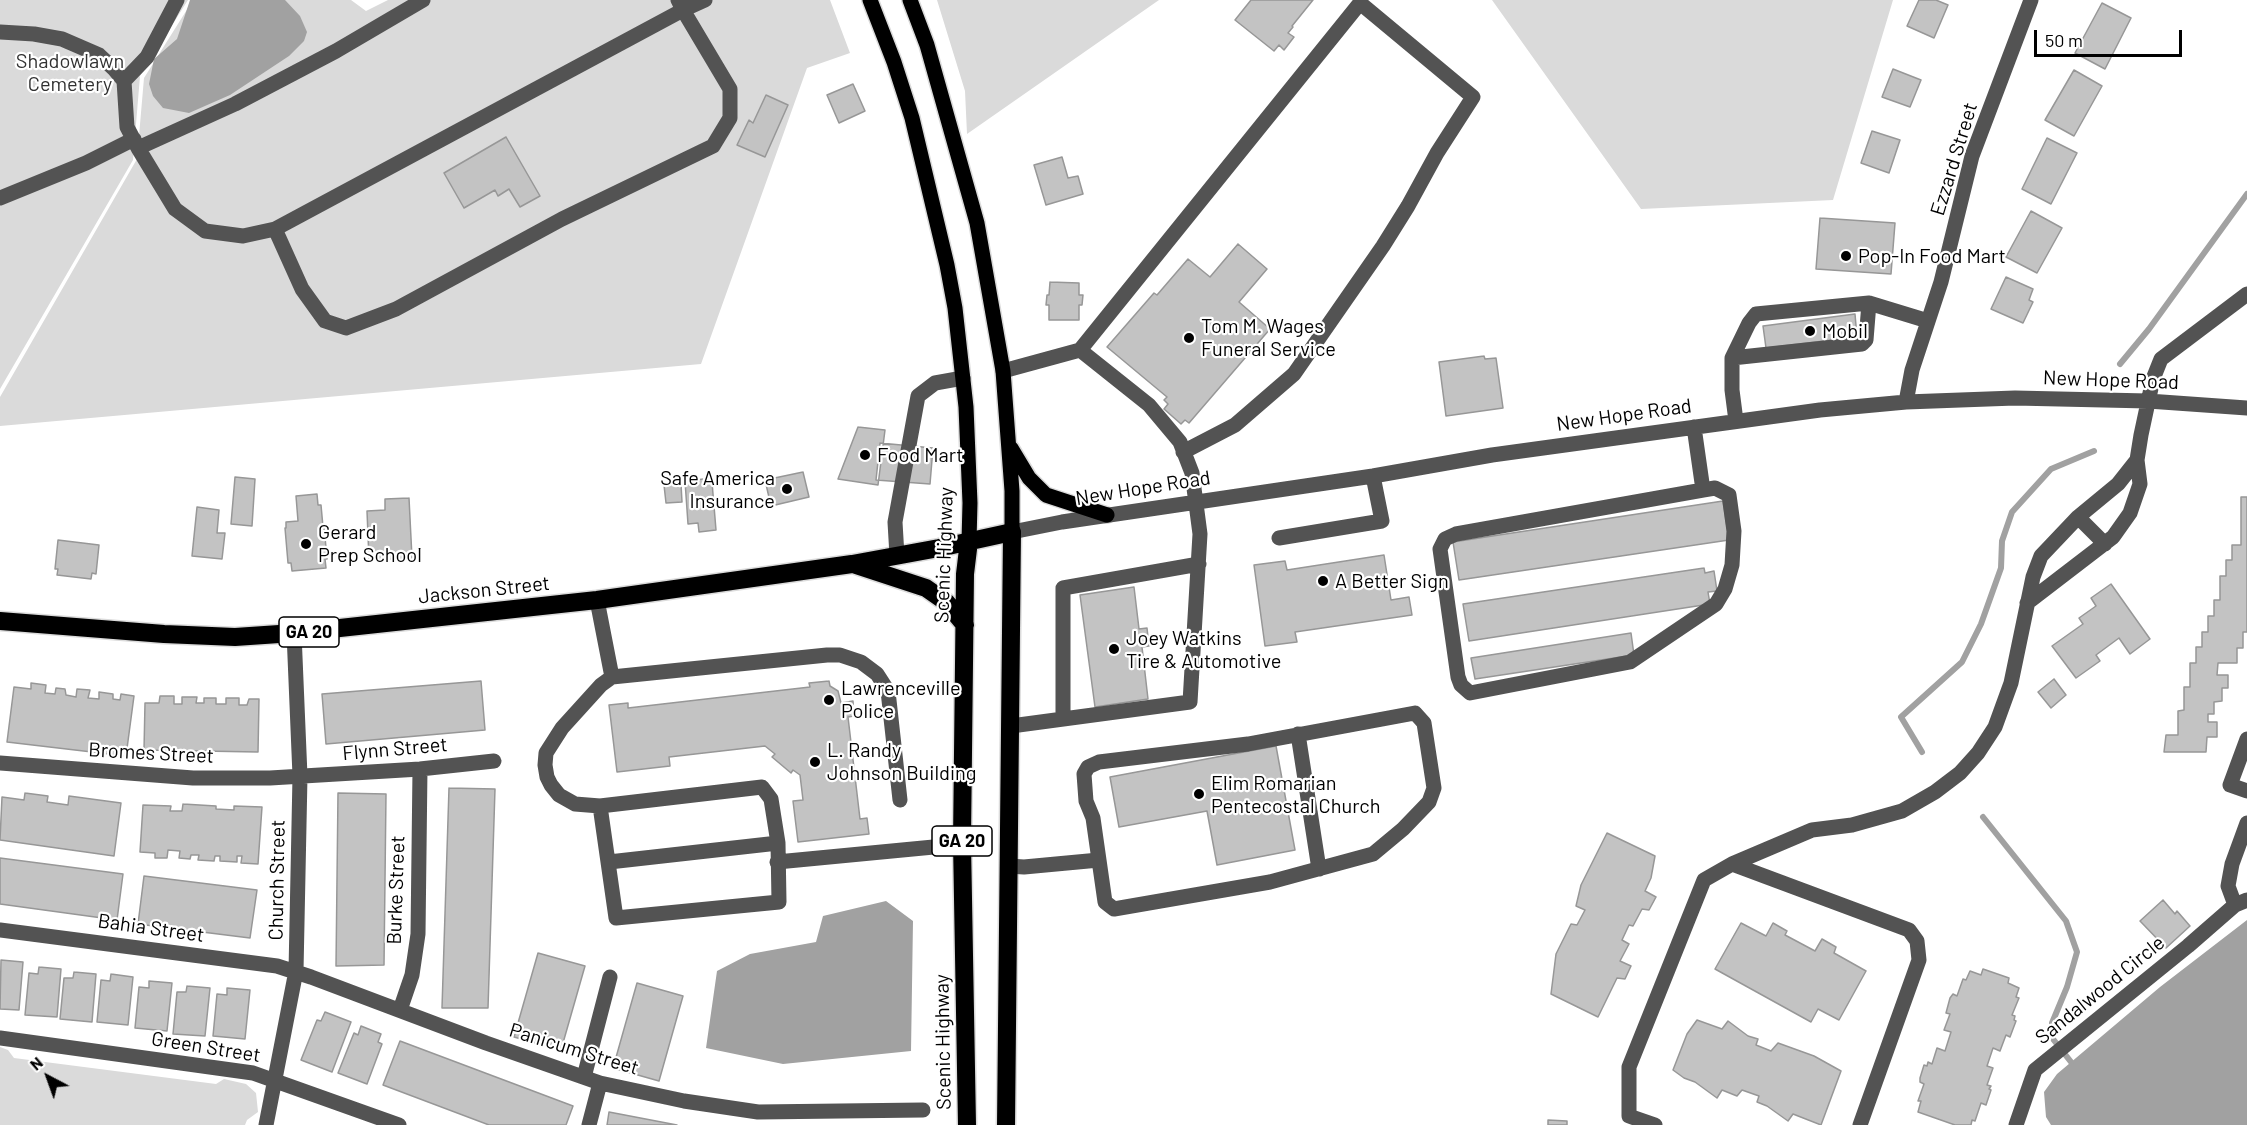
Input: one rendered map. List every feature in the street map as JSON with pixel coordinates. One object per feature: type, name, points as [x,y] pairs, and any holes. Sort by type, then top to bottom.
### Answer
[{"type":"highway","name":"Jackson Street","points":[[0,621],[164,634],[235,637],[294,633],[597,600],[852,564],[1012,532]]},
{"type":"highway","name":"GA 20","points":[[1006,1125],[1012,532]]},
{"type":"highway","name":"Scenic Highway","points":[[967,1125],[962,842],[965,574],[969,541]]},
{"type":"highway","points":[[852,564],[926,588],[946,602],[965,625]]},
{"type":"main road","name":"Scenic Highway","points":[[870,0],[894,62],[912,118],[944,246],[955,308],[966,406],[969,541]]},
{"type":"main road","points":[[910,0],[927,45],[978,223],[1003,371],[1012,491],[1012,532]]},
{"type":"main road","points":[[1008,443],[1029,478],[1046,495],[1107,515]]},
{"type":"street","points":[[124,81],[147,57],[177,0]]},
{"type":"street","points":[[0,198],[235,105],[336,51],[423,0]]},
{"type":"street","points":[[0,32],[34,34],[62,39],[83,46],[99,55],[124,81],[128,127],[175,209],[205,231],[243,236],[275,229],[681,5],[705,0]]},
{"type":"street","name":"Ezzard Street","points":[[1906,402],[1912,370],[1941,282],[1972,156],[2031,0]]},
{"type":"street","points":[[1003,371],[1080,350],[1360,3],[1473,97],[1437,153],[1383,246],[1294,374],[1235,425],[1183,452]]},
{"type":"street","points":[[275,229],[302,289],[325,321],[346,328],[396,309],[562,219],[713,146],[730,118],[730,89],[681,5]]},
{"type":"street","points":[[2027,603],[2105,544],[2113,537],[2130,513],[2140,484],[2137,460],[2148,401],[2161,359],[2247,294]]},
{"type":"street","points":[[1732,358],[1862,344],[1866,340],[1869,303]]},
{"type":"street","points":[[1736,421],[1732,390],[1732,358],[1749,323],[1756,314],[1869,303],[1928,321]]},
{"type":"street","points":[[1011,726],[1190,702],[1200,534],[1192,473],[1180,442],[1149,405],[1080,350]]},
{"type":"street","points":[[897,556],[895,522],[918,396],[935,383],[963,378]]},
{"type":"street","name":"New Hope Road","points":[[1012,532],[1052,523],[1373,476],[1492,455],[1820,410],[1906,402],[2015,398],[2148,401],[2247,408]]},
{"type":"street","points":[[1694,427],[1703,490]]},
{"type":"street","points":[[1655,1125],[1623,1121],[1629,1067],[1704,880],[1732,864],[1812,830],[1852,825],[1902,811],[1935,792],[1960,773],[1978,753],[1995,727],[2011,683],[2033,577],[2041,556],[2078,517],[2118,484],[2137,460]]},
{"type":"street","points":[[1279,538],[1382,521],[1373,476]]},
{"type":"street","points":[[1715,488],[1729,495],[1734,531],[1732,565],[1725,589],[1716,604],[1630,662],[1470,693],[1461,685],[1440,549],[1445,539],[1456,534],[1703,490],[1715,488]]},
{"type":"street","points":[[2078,517],[2105,544]]},
{"type":"street","points":[[1063,719],[1063,588],[1199,564]]},
{"type":"street","points":[[597,600],[612,677]]},
{"type":"street","name":"Church Street","points":[[266,1125],[296,971],[300,776],[294,633]]},
{"type":"street","points":[[600,806],[616,918],[779,902],[778,843],[771,799],[762,787],[600,806],[575,804],[559,795],[551,785],[545,765],[546,753],[562,728],[601,685],[612,677],[827,655],[850,657],[877,674],[888,691],[900,800]]},
{"type":"street","points":[[1415,713],[1424,723],[1434,788],[1429,802],[1403,829],[1373,854],[1270,882],[1114,909],[1105,902],[1093,818],[1086,801],[1084,774],[1088,767],[1099,762],[1248,744],[1298,734],[1415,713]]},
{"type":"street","points":[[1298,734],[1319,869]]},
{"type":"street","points":[[2247,739],[2230,785],[2247,791]]},
{"type":"street","name":"Flynn Street","points":[[300,776],[420,769],[494,761]]},
{"type":"street","name":"Bromes Street","points":[[0,762],[193,778],[300,776]]},
{"type":"street","name":"Burke Street","points":[[400,1010],[412,975],[418,934],[420,769]]},
{"type":"street","name":"Sandalwood Circle","points":[[2016,1125],[2035,1070],[2241,902],[2228,886],[2232,864],[2247,823]]},
{"type":"street","points":[[777,862],[944,846],[962,842]]},
{"type":"street","points":[[609,862],[778,843]]},
{"type":"street","points":[[1009,866],[1024,867],[1099,860]]},
{"type":"street","points":[[1732,864],[1909,930],[1917,941],[1919,960],[1860,1125]]},
{"type":"street","name":"Bahia Street","points":[[0,930],[277,966],[296,971]]},
{"type":"street","name":"Panicum Street","points":[[296,971],[600,1083],[713,1106],[758,1118],[923,1110]]},
{"type":"street","points":[[584,1077],[610,977]]},
{"type":"street","name":"Green Street","points":[[0,1038],[253,1073],[399,1125]]},
{"type":"street","points":[[589,1125],[600,1083]]},
{"type":"green space","name":"Shadowlawn Cemetery","points":[[0,0],[188,0],[140,76],[133,160],[0,389]]},
{"type":"green space","points":[[193,0],[351,0],[366,11],[388,0],[830,0],[850,53],[807,68],[701,364],[0,426],[0,397],[137,159],[144,78]]},
{"type":"green space","points":[[937,0],[1159,0],[967,134],[965,91]]},
{"type":"green space","points":[[1492,0],[1893,0],[1833,200],[1641,209]]},
{"type":"green space","points":[[0,1047],[8,1050],[14,1058],[216,1084],[224,1079],[246,1084],[256,1093],[258,1112],[247,1120],[245,1125],[0,1125]]},
{"type":"shaded area","points":[[190,0],[285,0],[300,16],[307,32],[304,41],[289,56],[230,95],[189,113],[163,108],[153,96],[149,84],[154,59],[177,39]]},
{"type":"shaded area","points":[[886,901],[913,921],[911,1051],[783,1064],[706,1048],[717,971],[750,954],[816,942],[823,916]]},
{"type":"shaded area","points":[[2247,920],[2247,1125],[2051,1125],[2046,1117],[2044,1092],[2057,1074],[2160,987]]},
{"type":"building","points":[[1251,0],[1313,0],[1288,33],[1294,37],[1284,50],[1279,45],[1274,51],[1235,20]]},
{"type":"building","points":[[1919,0],[1936,0],[1948,5],[1934,38],[1907,26]]},
{"type":"building","points":[[2102,3],[2131,18],[2105,69],[2075,53]]},
{"type":"building","points":[[1893,69],[1921,80],[1910,107],[1882,97]]},
{"type":"building","points":[[2074,70],[2102,86],[2074,136],[2045,120]]},
{"type":"building","points":[[853,84],[865,111],[839,123],[827,95]]},
{"type":"building","points":[[766,95],[788,105],[765,157],[737,145],[749,120],[753,123]]},
{"type":"building","points":[[1872,131],[1900,140],[1889,173],[1861,163]]},
{"type":"building","points":[[506,137],[540,196],[520,207],[509,189],[498,196],[495,190],[464,208],[444,173]]},
{"type":"building","points":[[2047,138],[2077,153],[2051,204],[2022,189]]},
{"type":"building","points":[[1062,157],[1068,178],[1078,176],[1083,194],[1046,205],[1034,165]]},
{"type":"building","points":[[2031,211],[2062,228],[2037,273],[2006,257]]},
{"type":"building","points":[[1820,218],[1895,223],[1891,274],[1816,269]]},
{"type":"building","name":"Tom M. Wages Funeral Service","points":[[1238,244],[1267,269],[1239,302],[1270,329],[1189,423],[1185,420],[1181,424],[1164,409],[1168,404],[1164,400],[1167,397],[1107,347],[1154,293],[1157,295],[1188,259],[1210,277]]},
{"type":"building","points":[[2006,277],[2033,289],[2029,300],[2033,302],[2023,323],[1991,309]]},
{"type":"building","points":[[1050,282],[1079,283],[1079,295],[1083,295],[1082,305],[1079,305],[1079,320],[1049,320],[1049,305],[1046,305]]},
{"type":"building","name":"Mobil","points":[[1855,314],[1857,337],[1766,348],[1763,326]]},
{"type":"building","points":[[1484,356],[1485,359],[1496,358],[1503,408],[1446,416],[1439,362]]},
{"type":"building","name":"Food Mart","points":[[858,427],[885,430],[878,485],[838,479]]},
{"type":"building","points":[[880,443],[933,448],[930,484],[876,480]]},
{"type":"building","name":"Safe America Insurance","points":[[803,472],[809,497],[771,506],[765,480]]},
{"type":"building","points":[[235,477],[255,479],[252,526],[231,524]]},
{"type":"building","points":[[704,479],[704,482],[712,482],[716,530],[699,532],[698,523],[688,524],[685,481]]},
{"type":"building","points":[[681,484],[682,502],[666,503],[664,485]]},
{"type":"building","name":"Gerard Prep School","points":[[317,494],[324,526],[326,568],[292,571],[291,563],[288,563],[286,522],[298,521],[296,496]]},
{"type":"building","points":[[2241,497],[2247,497],[2247,632],[2243,632],[2243,648],[2237,648],[2237,663],[2218,663],[2217,675],[2228,675],[2228,688],[2222,688],[2222,701],[2214,702],[2214,714],[2208,714],[2208,722],[2217,722],[2217,737],[2207,737],[2206,752],[2164,752],[2166,735],[2178,735],[2178,711],[2184,710],[2184,687],[2190,687],[2190,663],[2196,663],[2196,647],[2202,647],[2202,632],[2208,632],[2208,616],[2214,616],[2214,600],[2220,600],[2220,576],[2226,576],[2226,560],[2232,560],[2232,545],[2241,545]]},
{"type":"building","points":[[409,498],[412,558],[369,560],[367,511],[385,510],[385,499]]},
{"type":"building","points":[[1723,501],[1729,540],[1459,580],[1453,542]]},
{"type":"building","points":[[197,507],[219,510],[217,533],[225,533],[222,559],[192,556]]},
{"type":"building","points":[[58,540],[99,545],[96,574],[92,573],[91,579],[57,575],[58,569],[55,569]]},
{"type":"building","points":[[1384,555],[1391,600],[1409,597],[1412,615],[1295,632],[1297,642],[1265,646],[1254,565],[1285,561],[1287,570]]},
{"type":"building","points":[[1704,568],[1705,573],[1714,571],[1717,591],[1708,592],[1710,604],[1469,641],[1463,604]]},
{"type":"building","points":[[2111,584],[2150,639],[2130,654],[2119,638],[2096,655],[2100,661],[2076,678],[2052,646],[2083,624],[2079,618],[2096,606],[2091,598]]},
{"type":"building","name":"Joey Watkins Tire & Automotive","points":[[1134,587],[1139,629],[1147,628],[1149,646],[1142,647],[1148,699],[1095,707],[1080,595]]},
{"type":"building","points":[[1631,633],[1634,655],[1475,679],[1471,658]]},
{"type":"building","points":[[2054,679],[2066,695],[2051,708],[2038,692]]},
{"type":"building","points":[[481,681],[485,730],[326,744],[322,694]]},
{"type":"building","name":"L. Randy Johnson Building","points":[[829,681],[830,686],[838,691],[841,703],[853,701],[854,716],[848,717],[860,819],[867,818],[869,834],[798,842],[793,801],[803,800],[800,775],[793,770],[791,773],[772,757],[775,754],[765,746],[669,757],[670,766],[617,772],[609,705],[628,703],[628,708],[810,687],[809,683]]},
{"type":"building","points":[[31,683],[46,685],[45,693],[55,694],[56,688],[65,689],[66,695],[76,697],[77,689],[90,690],[88,698],[99,699],[99,692],[113,694],[113,699],[120,700],[121,694],[134,696],[126,756],[7,742],[14,687],[31,689]]},
{"type":"building","points":[[160,696],[174,696],[174,704],[182,704],[182,697],[197,697],[196,703],[204,703],[204,698],[216,698],[216,704],[226,704],[226,698],[239,698],[239,705],[247,705],[249,699],[259,699],[258,752],[144,750],[145,703],[159,703]]},
{"type":"building","name":"Elim Romarian Pentecostal Church","points":[[1276,746],[1295,850],[1217,865],[1207,811],[1119,827],[1110,777]]},
{"type":"building","points":[[449,788],[495,789],[488,1008],[442,1008]]},
{"type":"building","points":[[25,793],[48,796],[47,802],[68,805],[69,796],[121,803],[114,856],[0,840],[2,797],[24,800]]},
{"type":"building","points":[[338,793],[386,794],[384,965],[336,966]]},
{"type":"building","points":[[183,804],[216,806],[216,809],[234,810],[234,806],[262,807],[258,864],[241,863],[242,856],[237,856],[237,862],[220,861],[220,856],[215,856],[214,861],[198,860],[199,855],[191,855],[190,859],[179,858],[180,851],[168,850],[167,858],[155,858],[155,853],[140,852],[143,805],[171,806],[170,811],[182,811]]},
{"type":"building","points":[[1607,833],[1655,856],[1651,878],[1645,891],[1656,897],[1649,910],[1642,909],[1633,926],[1629,925],[1622,940],[1629,944],[1620,961],[1631,966],[1625,979],[1617,978],[1598,1017],[1551,994],[1556,954],[1571,924],[1577,925],[1585,910],[1576,906],[1581,885]]},
{"type":"building","points":[[0,858],[123,874],[117,920],[0,904]]},
{"type":"building","points":[[144,876],[257,890],[250,938],[138,924]]},
{"type":"building","points":[[2163,900],[2190,926],[2166,948],[2140,921]]},
{"type":"building","points":[[1741,923],[1766,936],[1773,923],[1787,931],[1785,935],[1815,951],[1822,939],[1836,947],[1834,953],[1866,971],[1839,1020],[1818,1009],[1811,1022],[1715,969]]},
{"type":"building","points":[[538,953],[585,966],[561,1050],[514,1037]]},
{"type":"building","points":[[1,960],[23,962],[19,1010],[0,1009]]},
{"type":"building","points":[[39,967],[61,969],[57,1017],[25,1015],[29,973],[38,974]]},
{"type":"building","points":[[1983,969],[2009,978],[2008,983],[2019,988],[2016,997],[2019,998],[2012,1015],[2015,1016],[2016,1021],[2010,1037],[2006,1035],[2000,1051],[1993,1048],[1987,1066],[1993,1068],[1987,1085],[1991,1086],[1989,1089],[1991,1090],[1986,1105],[1981,1103],[1975,1121],[1972,1120],[1971,1125],[1955,1125],[1918,1112],[1921,1101],[1918,1101],[1924,1084],[1920,1082],[1920,1078],[1924,1065],[1927,1066],[1928,1062],[1932,1064],[1937,1048],[1945,1051],[1951,1032],[1944,1030],[1950,1014],[1946,1013],[1950,998],[1953,994],[1957,996],[1963,979],[1966,980],[1970,971],[1981,975]]},
{"type":"building","points":[[74,972],[96,974],[92,1022],[60,1019],[64,978],[73,978]]},
{"type":"building","points":[[111,974],[133,977],[128,1025],[97,1022],[101,980],[110,981]]},
{"type":"building","points":[[149,981],[172,983],[167,1031],[135,1028],[139,987],[149,988]]},
{"type":"building","points":[[637,983],[683,996],[659,1081],[613,1068]]},
{"type":"building","points":[[187,986],[210,988],[205,1036],[173,1034],[177,992],[186,992]]},
{"type":"building","points":[[227,988],[250,990],[245,1039],[213,1036],[217,994],[227,995]]},
{"type":"building","points":[[325,1012],[351,1022],[332,1072],[301,1060],[317,1020],[321,1021]]},
{"type":"building","points":[[1697,1020],[1722,1029],[1728,1021],[1748,1036],[1758,1039],[1756,1045],[1771,1051],[1778,1043],[1814,1056],[1841,1071],[1821,1125],[1793,1114],[1788,1121],[1767,1106],[1757,1102],[1759,1096],[1742,1090],[1737,1096],[1722,1090],[1717,1098],[1673,1070],[1687,1034]]},
{"type":"building","points":[[361,1026],[381,1034],[378,1042],[382,1044],[367,1084],[338,1073],[354,1033],[358,1035]]},
{"type":"building","points":[[400,1041],[573,1106],[566,1125],[489,1125],[383,1085]]},
{"type":"building","points":[[609,1112],[677,1125],[607,1125]]},
{"type":"building","points":[[1548,1120],[1567,1121],[1567,1125],[1548,1125]]},
{"type":"waterway","points":[[2120,364],[2149,329],[2247,194]]},
{"type":"waterway","points":[[1922,752],[1901,717],[1962,662],[1981,624],[2001,568],[2002,541],[2012,512],[2051,469],[2094,451]]},
{"type":"waterway","points":[[1983,817],[2066,921],[2077,952],[2067,987],[2052,1023],[2053,1039],[2071,1062]]},
{"type":"place","name":"Pop-In Food Mart","points":[[1846,256]]},
{"type":"place","name":"Mobil","points":[[1810,331]]},
{"type":"place","name":"Tom M. Wages Funeral Service","points":[[1189,338]]},
{"type":"place","name":"Food Mart","points":[[865,455]]},
{"type":"place","name":"Safe America Insurance","points":[[787,489]]},
{"type":"place","name":"Gerard Prep School","points":[[306,544]]},
{"type":"place","name":"A Better Sign","points":[[1323,581]]},
{"type":"place","name":"Joey Watkins Tire & Automotive","points":[[1114,649]]},
{"type":"place","name":"Lawrenceville Police","points":[[829,700]]},
{"type":"place","name":"L. Randy Johnson Building","points":[[815,762]]},
{"type":"place","name":"Elim Romarian Pentecostal Church","points":[[1199,794]]}]
